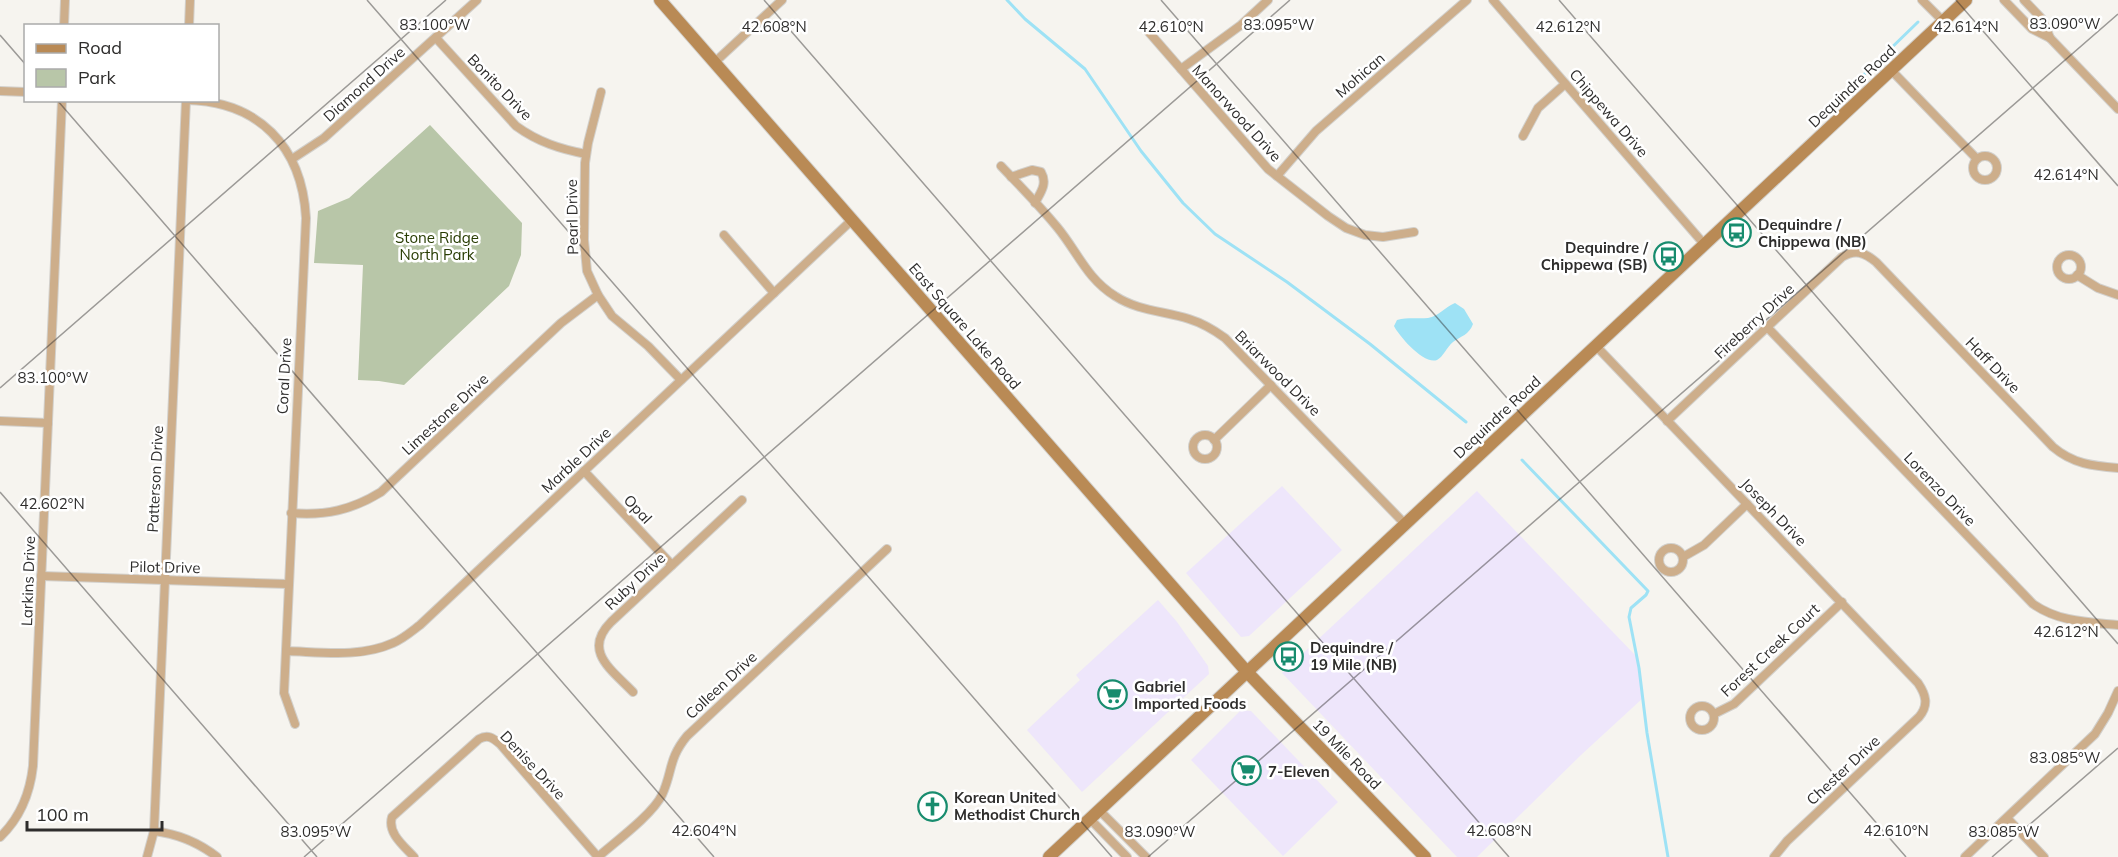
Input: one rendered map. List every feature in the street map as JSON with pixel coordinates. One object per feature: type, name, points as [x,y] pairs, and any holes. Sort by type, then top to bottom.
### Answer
[{"type":"main road","name":"East Square Lake Road","points":[[660,0],[1247,672]]},
{"type":"main road","name":"Dequindre Road","points":[[1049,857],[1966,0]]},
{"type":"main road","name":"19 Mile Road","points":[[1247,672],[1425,857]]},
{"type":"street","points":[[64,24],[65,0]]},
{"type":"street","points":[[189,24],[190,0]]},
{"type":"street","name":"Diamond Drive","points":[[292,159],[324,138],[477,0]]},
{"type":"street","points":[[715,62],[782,0]]},
{"type":"street","points":[[1181,69],[1241,25],[1268,0]]},
{"type":"street","name":"Mohican","points":[[1276,176],[1316,131],[1467,0]]},
{"type":"street","name":"Chippewa Drive","points":[[1493,0],[1704,244]]},
{"type":"street","points":[[1922,0],[1943,21]]},
{"type":"street","points":[[2004,0],[2031,29],[2050,38],[2118,109]]},
{"type":"street","points":[[2024,0],[2043,20],[2050,38]]},
{"type":"street","name":"Manorwood Drive","points":[[1147,30],[1259,160],[1328,216],[1354,231],[1383,237],[1414,232]]},
{"type":"street","name":"Bonito Drive","points":[[436,38],[516,126],[552,146],[586,154]]},
{"type":"street","points":[[1891,70],[1977,159]]},
{"type":"street","points":[[1523,136],[1538,108],[1565,84]]},
{"type":"street","points":[[0,91],[24,92]]},
{"type":"street","name":"Pearl Drive","points":[[601,92],[586,154],[585,254],[588,271],[598,295],[616,320],[648,346],[681,380]]},
{"type":"street","name":"Larkins Drive","points":[[0,837],[22,807],[32,776],[62,102]]},
{"type":"street","name":"Patterson Drive","points":[[147,857],[154,831],[186,102]]},
{"type":"street","name":"Coral Drive","points":[[215,102],[249,116],[276,137],[292,159],[304,191],[306,218],[291,513],[285,693],[295,724]]},
{"type":"street","name":"Briarwood Drive","points":[[1001,166],[1063,235],[1086,270],[1104,289],[1128,303],[1190,319],[1213,330],[1237,349],[1405,524]]},
{"type":"street","points":[[1011,177],[1032,170],[1041,172],[1044,177],[1044,187],[1035,203]]},
{"type":"street","name":"Marble Drive","points":[[286,651],[347,653],[377,648],[394,643],[427,619],[853,219]]},
{"type":"street","points":[[724,235],[774,293]]},
{"type":"street","name":"Fireberry Drive","points":[[1667,421],[1842,257],[1855,251],[1863,252]]},
{"type":"street","name":"Haff Drive","points":[[1863,252],[1876,262],[2053,447],[2070,460],[2079,463],[2118,468]]},
{"type":"street","points":[[2077,275],[2098,288],[2118,295]]},
{"type":"street","name":"Limestone Drive","points":[[291,513],[337,512],[362,503],[381,492],[561,323],[598,295]]},
{"type":"street","name":"Lorenzo Drive","points":[[1767,327],[2032,604],[2062,619],[2118,625]]},
{"type":"street","name":"Joseph Drive","points":[[1596,346],[1918,683],[1926,701]]},
{"type":"street","points":[[1214,440],[1271,385]]},
{"type":"street","points":[[0,421],[48,423]]},
{"type":"street","name":"Opal","points":[[584,471],[672,565]]},
{"type":"street","name":"Ruby Drive","points":[[633,692],[601,657],[598,641],[605,628],[741,500]]},
{"type":"street","points":[[1683,557],[1704,545],[1747,504]]},
{"type":"street","name":"Colleen Drive","points":[[598,857],[658,802],[674,754],[687,736],[887,549]]},
{"type":"street","name":"Pilot Drive","points":[[41,576],[288,584]]},
{"type":"street","name":"Forest Creek Court","points":[[1714,714],[1734,704],[1842,602]]},
{"type":"street","points":[[1965,857],[2095,734],[2118,691]]},
{"type":"street","name":"Chester Drive","points":[[1774,857],[1787,841],[1919,717],[1926,707],[1926,701]]},
{"type":"street","name":"Denise Drive","points":[[414,857],[393,833],[390,822],[396,812],[479,739],[488,736],[500,744],[598,857]]},
{"type":"street","points":[[1095,814],[1127,857]]},
{"type":"street","points":[[1095,814],[1146,857]]},
{"type":"street","points":[[2007,818],[2044,857]]},
{"type":"street","points":[[154,831],[185,838],[217,857]]},
{"type":"shaded area","points":[[1282,486],[1342,550],[1249,636],[1241,637],[1186,573]]},
{"type":"shaded area","points":[[1477,491],[1636,656],[1643,698],[1477,857],[1457,857],[1282,673]]},
{"type":"shaded area","points":[[1158,600],[1177,622],[1208,666],[1209,674],[1082,792],[1027,730],[1080,680],[1076,675]]},
{"type":"shaded area","points":[[1241,710],[1251,711],[1338,802],[1283,856],[1191,760]]},
{"type":"green space","name":"Stone Ridge North Park","points":[[430,125],[522,223],[521,255],[509,286],[404,385],[358,380],[363,265],[314,263],[318,211],[349,198]]},
{"type":"water","points":[[1455,303],[1464,309],[1473,324],[1467,333],[1453,342],[1437,360],[1419,354],[1394,326],[1397,320],[1432,317]]},
{"type":"waterway","points":[[1007,0],[1025,19],[1085,69],[1141,151],[1183,203],[1215,234],[1287,282],[1370,344],[1466,422]]},
{"type":"waterway","points":[[1843,98],[1850,88],[1918,22]]},
{"type":"waterway","points":[[1522,460],[1648,591],[1631,608],[1629,617],[1668,857]]},
{"type":"place","name":"Dequindre / Chippewa (NB)","points":[[1737,233]]},
{"type":"place","name":"Dequindre / Chippewa (SB)","points":[[1669,256]]},
{"type":"place","name":"Dequindre / 19 Mile (NB)","points":[[1289,656]]},
{"type":"place","name":"Gabriel Imported Foods","points":[[1113,695]]},
{"type":"place","name":"7-Eleven","points":[[1247,771]]},
{"type":"place","name":"Korean United Methodist Church","points":[[933,806]]}]
